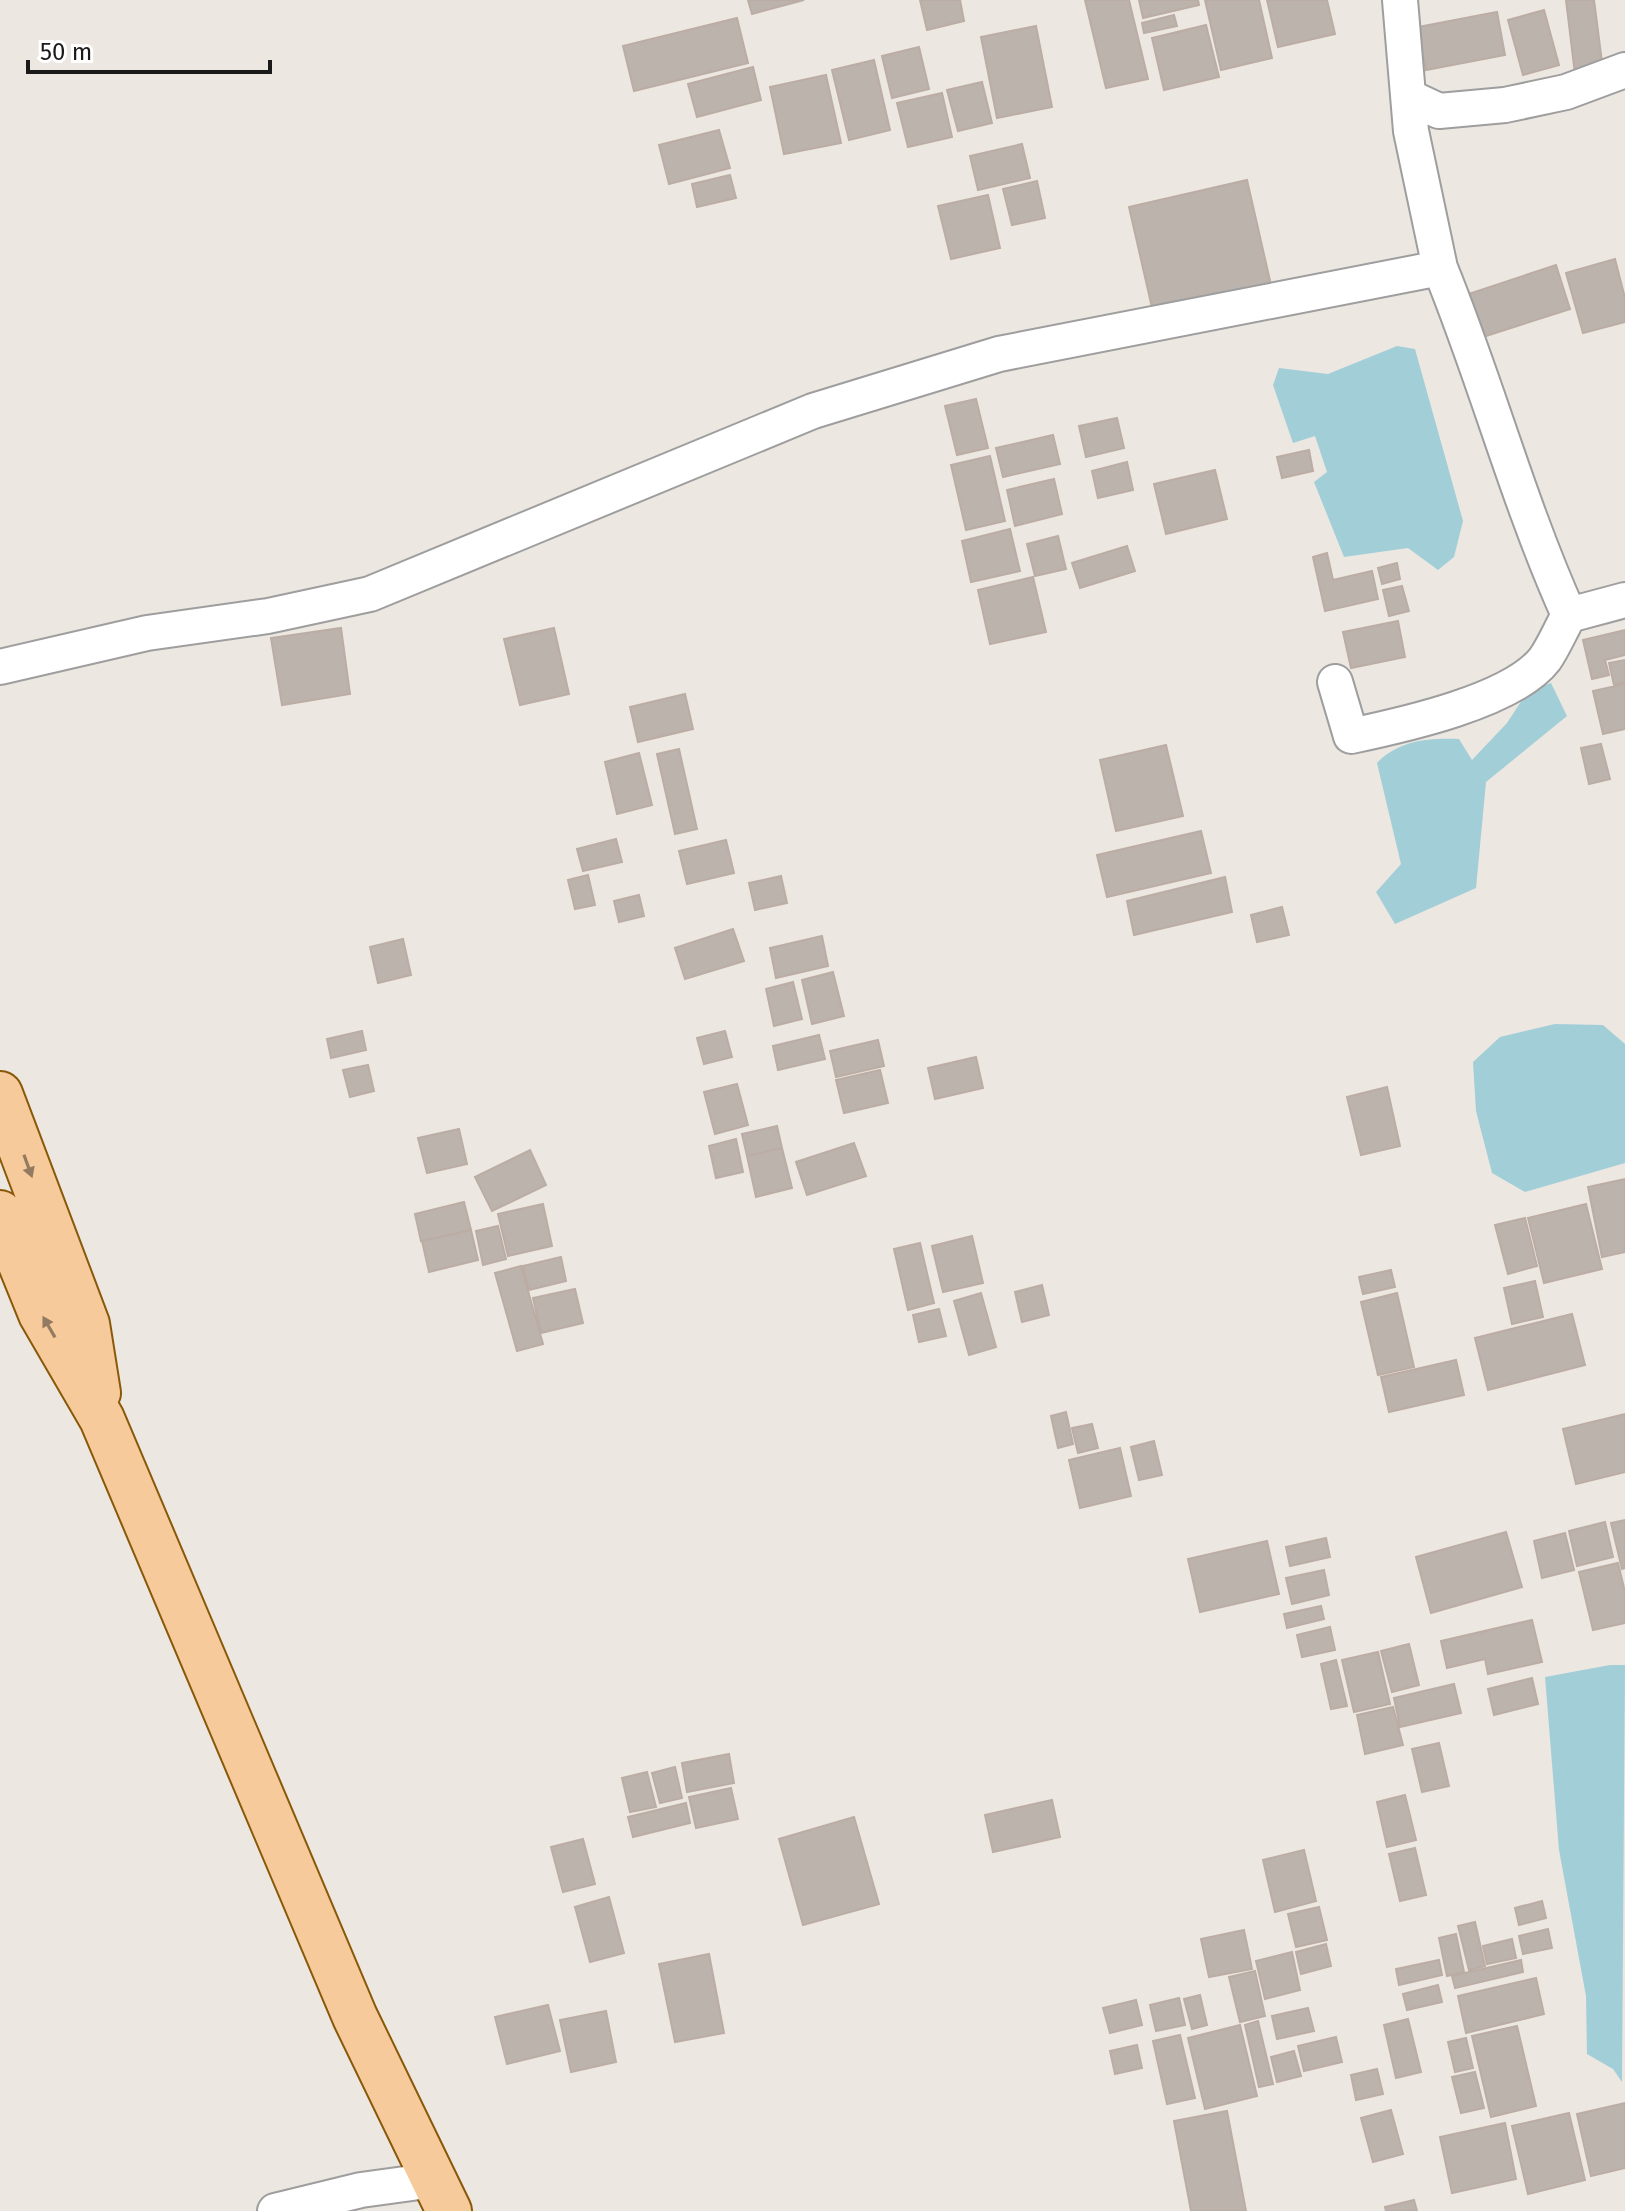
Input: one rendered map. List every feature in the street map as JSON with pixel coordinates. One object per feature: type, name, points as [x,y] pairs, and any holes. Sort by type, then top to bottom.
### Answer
[{"type":"main road","points":[[0,1094],[87,1324],[102,1419]]},
{"type":"main road","points":[[0,1213],[41,1314],[102,1419],[355,2017],[441,2196]]},
{"type":"street","points":[[1400,0],[1411,131],[1440,268],[1464,327],[1519,491],[1569,615]]},
{"type":"street","points":[[1409,97],[1439,111],[1505,105],[1566,92],[1625,70]]},
{"type":"street","points":[[0,667],[147,633],[268,616],[370,594],[813,411],[999,354],[1440,268]]},
{"type":"street","points":[[1335,682],[1351,736],[1397,726],[1510,689],[1544,660],[1569,615],[1625,600]]},
{"type":"street","points":[[275,2211],[361,2190],[441,2196]]},
{"type":"water","points":[[1397,346],[1415,349],[1463,521],[1454,557],[1438,570],[1408,548],[1344,557],[1314,482],[1327,472],[1315,436],[1293,443],[1273,385],[1279,368],[1328,374]]},
{"type":"water","points":[[1551,683],[1567,716],[1486,782],[1476,888],[1395,924],[1376,892],[1401,864],[1377,763],[1405,745],[1437,739],[1459,739],[1472,760],[1507,723],[1528,691]]},
{"type":"water","points":[[1555,1024],[1603,1025],[1625,1044],[1625,1163],[1525,1192],[1492,1173],[1476,1111],[1473,1062],[1500,1037]]},
{"type":"water","points":[[1625,1665],[1622,2082],[1613,2069],[1587,2054],[1586,1996],[1559,1850],[1545,1677]]},
{"type":"building","points":[[748,0],[804,0],[752,14]]},
{"type":"building","points":[[920,0],[960,0],[964,21],[927,30]]},
{"type":"building","points":[[1085,0],[1129,0],[1148,79],[1106,88]]},
{"type":"building","points":[[1139,0],[1198,0],[1199,5],[1143,18]]},
{"type":"building","points":[[1205,0],[1259,0],[1272,58],[1221,70]]},
{"type":"building","points":[[1267,0],[1327,0],[1335,34],[1278,47]]},
{"type":"building","points":[[1566,0],[1594,0],[1603,70],[1575,74]]},
{"type":"building","points":[[1544,10],[1559,65],[1523,75],[1508,20]]},
{"type":"building","points":[[1497,12],[1505,55],[1426,70],[1418,27]]},
{"type":"building","points":[[1174,15],[1177,26],[1144,33],[1142,23]]},
{"type":"building","points":[[737,18],[748,63],[634,91],[623,46]]},
{"type":"building","points":[[1206,25],[1219,77],[1164,90],[1152,38]]},
{"type":"building","points":[[1036,26],[1052,107],[997,118],[981,37]]},
{"type":"building","points":[[919,47],[929,89],[892,98],[882,56]]},
{"type":"building","points":[[874,60],[890,130],[849,140],[832,70]]},
{"type":"building","points":[[753,67],[761,100],[697,117],[688,84]]},
{"type":"building","points":[[826,75],[841,143],[784,154],[770,87]]},
{"type":"building","points":[[982,82],[992,123],[958,131],[947,90]]},
{"type":"building","points":[[942,93],[952,137],[908,147],[897,103]]},
{"type":"building","points":[[719,130],[730,168],[669,184],[659,145]]},
{"type":"building","points":[[1022,144],[1030,178],[978,190],[970,156]]},
{"type":"building","points":[[730,175],[736,198],[697,207],[692,184]]},
{"type":"building","points":[[1247,180],[1271,285],[1153,312],[1129,207]]},
{"type":"building","points":[[1037,181],[1045,218],[1012,225],[1003,189]]},
{"type":"building","points":[[988,195],[1000,248],[951,259],[938,206]]},
{"type":"building","points":[[1615,259],[1625,298],[1625,322],[1583,333],[1566,273]]},
{"type":"building","points":[[1556,265],[1570,309],[1483,337],[1469,294]]},
{"type":"building","points":[[976,399],[988,448],[957,455],[945,406]]},
{"type":"building","points":[[1117,418],[1124,448],[1086,457],[1079,426]]},
{"type":"building","points":[[1053,435],[1060,464],[1003,477],[996,448]]},
{"type":"building","points":[[1309,450],[1313,471],[1282,478],[1277,457]]},
{"type":"building","points":[[990,456],[1005,521],[966,530],[951,465]]},
{"type":"building","points":[[1127,462],[1133,490],[1098,498],[1092,471]]},
{"type":"building","points":[[1215,470],[1227,519],[1166,534],[1154,484]]},
{"type":"building","points":[[1054,479],[1062,514],[1015,526],[1007,490]]},
{"type":"building","points":[[1010,529],[1020,571],[971,582],[962,541]]},
{"type":"building","points":[[1058,536],[1066,569],[1035,576],[1027,544]]},
{"type":"building","points":[[1127,546],[1135,571],[1080,588],[1072,563]]},
{"type":"building","points":[[1327,553],[1333,580],[1372,571],[1378,599],[1325,611],[1313,557]]},
{"type":"building","points":[[1397,563],[1400,579],[1382,584],[1378,568]]},
{"type":"building","points":[[1033,577],[1046,632],[990,644],[978,590]]},
{"type":"building","points":[[1402,586],[1409,611],[1389,616],[1383,590]]},
{"type":"building","points":[[1398,621],[1405,657],[1351,668],[1343,632]]},
{"type":"building","points":[[341,628],[350,694],[282,705],[271,638]]},
{"type":"building","points":[[554,628],[569,694],[520,705],[504,639]]},
{"type":"building","points":[[1625,630],[1625,655],[1605,660],[1609,675],[1592,679],[1583,640]]},
{"type":"building","points":[[1625,660],[1625,682],[1614,685],[1609,663]]},
{"type":"building","points":[[1625,684],[1625,729],[1603,734],[1593,691]]},
{"type":"building","points":[[685,694],[693,729],[638,742],[630,707]]},
{"type":"building","points":[[1601,744],[1610,779],[1589,784],[1581,748]]},
{"type":"building","points":[[1166,745],[1183,816],[1116,831],[1100,760]]},
{"type":"building","points":[[679,749],[697,829],[675,834],[657,754]]},
{"type":"building","points":[[639,753],[652,805],[617,814],[605,762]]},
{"type":"building","points":[[1201,831],[1211,873],[1107,897],[1097,855]]},
{"type":"building","points":[[616,839],[622,862],[583,871],[577,849]]},
{"type":"building","points":[[726,840],[734,873],[687,884],[679,851]]},
{"type":"building","points":[[588,875],[595,905],[575,909],[568,880]]},
{"type":"building","points":[[781,876],[787,903],[755,910],[749,883]]},
{"type":"building","points":[[1225,877],[1232,912],[1134,935],[1127,901]]},
{"type":"building","points":[[639,895],[644,916],[619,922],[614,901]]},
{"type":"building","points":[[1282,907],[1289,935],[1257,942],[1251,915]]},
{"type":"building","points":[[733,929],[744,961],[685,979],[675,948]]},
{"type":"building","points":[[822,936],[828,966],[776,978],[770,948]]},
{"type":"building","points":[[403,939],[411,975],[378,983],[370,947]]},
{"type":"building","points":[[833,972],[844,1016],[812,1024],[802,980]]},
{"type":"building","points":[[793,982],[802,1019],[774,1026],[766,989]]},
{"type":"building","points":[[362,1031],[366,1050],[331,1058],[327,1039]]},
{"type":"building","points":[[725,1031],[732,1057],[704,1064],[697,1038]]},
{"type":"building","points":[[819,1035],[825,1059],[778,1070],[773,1046]]},
{"type":"building","points":[[878,1040],[884,1066],[836,1077],[830,1051]]},
{"type":"building","points":[[976,1057],[983,1088],[935,1099],[928,1068]]},
{"type":"building","points":[[368,1065],[374,1091],[350,1097],[343,1070]]},
{"type":"building","points":[[880,1070],[888,1103],[844,1113],[836,1080]]},
{"type":"building","points":[[737,1084],[748,1125],[715,1134],[704,1092]]},
{"type":"building","points":[[1387,1087],[1400,1146],[1361,1155],[1347,1097]]},
{"type":"building","points":[[777,1126],[782,1148],[747,1156],[742,1134]]},
{"type":"building","points":[[459,1129],[467,1164],[427,1173],[418,1138]]},
{"type":"building","points":[[736,1139],[743,1172],[716,1178],[709,1146]]},
{"type":"building","points":[[854,1143],[866,1176],[807,1195],[796,1162]]},
{"type":"building","points":[[782,1148],[792,1188],[756,1197],[747,1156]]},
{"type":"building","points":[[530,1150],[546,1185],[492,1211],[475,1177]]},
{"type":"building","points":[[1625,1179],[1625,1252],[1602,1257],[1588,1187]]},
{"type":"building","points":[[464,1202],[471,1230],[421,1241],[415,1214]]},
{"type":"building","points":[[543,1204],[552,1246],[508,1256],[498,1214]]},
{"type":"building","points":[[1586,1204],[1602,1269],[1544,1283],[1528,1218]]},
{"type":"building","points":[[1525,1218],[1537,1266],[1508,1274],[1495,1225]]},
{"type":"building","points":[[498,1226],[506,1259],[483,1265],[476,1231]]},
{"type":"building","points":[[471,1230],[478,1260],[429,1272],[422,1241]]},
{"type":"building","points":[[972,1236],[983,1283],[943,1292],[932,1246]]},
{"type":"building","points":[[920,1243],[934,1303],[908,1310],[894,1249]]},
{"type":"building","points":[[561,1257],[566,1281],[529,1290],[523,1266]]},
{"type":"building","points":[[521,1266],[543,1344],[517,1351],[495,1273]]},
{"type":"building","points":[[1391,1270],[1395,1287],[1363,1294],[1359,1277]]},
{"type":"building","points":[[1535,1281],[1543,1317],[1512,1324],[1504,1288]]},
{"type":"building","points":[[1042,1285],[1049,1315],[1022,1322],[1015,1292]]},
{"type":"building","points":[[575,1289],[583,1323],[541,1333],[533,1298]]},
{"type":"building","points":[[981,1293],[996,1347],[969,1355],[954,1301]]},
{"type":"building","points":[[1397,1293],[1414,1367],[1378,1375],[1361,1302]]},
{"type":"building","points":[[939,1309],[946,1336],[919,1342],[913,1315]]},
{"type":"building","points":[[1572,1314],[1585,1365],[1488,1390],[1475,1338]]},
{"type":"building","points":[[1456,1360],[1464,1395],[1389,1412],[1381,1377]]},
{"type":"building","points":[[1066,1412],[1073,1444],[1058,1448],[1051,1416]]},
{"type":"building","points":[[1625,1414],[1625,1472],[1576,1484],[1563,1429]]},
{"type":"building","points":[[1092,1424],[1098,1448],[1078,1453],[1072,1428]]},
{"type":"building","points":[[1154,1441],[1162,1475],[1139,1480],[1131,1447]]},
{"type":"building","points":[[1120,1448],[1131,1496],[1080,1508],[1069,1460]]},
{"type":"building","points":[[1625,1520],[1625,1568],[1622,1569],[1611,1523]]},
{"type":"building","points":[[1605,1522],[1613,1557],[1577,1566],[1569,1531]]},
{"type":"building","points":[[1506,1532],[1522,1587],[1431,1613],[1416,1557]]},
{"type":"building","points":[[1565,1533],[1574,1570],[1542,1578],[1534,1541]]},
{"type":"building","points":[[1326,1538],[1330,1557],[1290,1566],[1286,1547]]},
{"type":"building","points":[[1267,1541],[1279,1594],[1200,1612],[1188,1559]]},
{"type":"building","points":[[1618,1563],[1625,1592],[1625,1623],[1593,1630],[1579,1572]]},
{"type":"building","points":[[1324,1570],[1329,1595],[1292,1604],[1286,1578]]},
{"type":"building","points":[[1321,1606],[1324,1619],[1287,1628],[1284,1614]]},
{"type":"building","points":[[1532,1620],[1542,1662],[1488,1674],[1485,1659],[1447,1668],[1441,1641]]},
{"type":"building","points":[[1330,1627],[1335,1650],[1302,1657],[1297,1635]]},
{"type":"building","points":[[1409,1644],[1419,1685],[1392,1692],[1381,1651]]},
{"type":"building","points":[[1378,1652],[1390,1704],[1354,1712],[1342,1660]]},
{"type":"building","points":[[1336,1660],[1347,1706],[1331,1709],[1321,1664]]},
{"type":"building","points":[[1532,1678],[1538,1704],[1494,1715],[1488,1689]]},
{"type":"building","points":[[1454,1684],[1461,1713],[1400,1727],[1394,1698]]},
{"type":"building","points":[[1393,1707],[1403,1745],[1365,1754],[1357,1715]]},
{"type":"building","points":[[1439,1743],[1449,1786],[1422,1792],[1412,1749]]},
{"type":"building","points":[[729,1754],[734,1783],[687,1792],[682,1763]]},
{"type":"building","points":[[675,1767],[682,1798],[660,1803],[652,1773]]},
{"type":"building","points":[[647,1772],[656,1807],[630,1812],[622,1778]]},
{"type":"building","points":[[731,1788],[738,1819],[696,1828],[689,1797]]},
{"type":"building","points":[[1405,1795],[1416,1840],[1387,1847],[1377,1802]]},
{"type":"building","points":[[1052,1800],[1060,1837],[993,1852],[985,1815]]},
{"type":"building","points":[[686,1803],[690,1823],[633,1837],[628,1817]]},
{"type":"building","points":[[854,1817],[879,1904],[803,1925],[779,1839]]},
{"type":"building","points":[[583,1839],[595,1884],[563,1892],[551,1847]]},
{"type":"building","points":[[1415,1848],[1426,1895],[1400,1901],[1389,1854]]},
{"type":"building","points":[[1304,1850],[1316,1901],[1275,1912],[1263,1860]]},
{"type":"building","points":[[609,1897],[624,1953],[590,1962],[575,1907]]},
{"type":"building","points":[[1542,1901],[1546,1918],[1519,1925],[1515,1908]]},
{"type":"building","points":[[1319,1907],[1327,1940],[1296,1947],[1288,1914]]},
{"type":"building","points":[[1475,1922],[1485,1966],[1469,1970],[1458,1926]]},
{"type":"building","points":[[1548,1929],[1552,1948],[1523,1954],[1519,1936]]},
{"type":"building","points":[[1244,1930],[1252,1969],[1209,1977],[1201,1939]]},
{"type":"building","points":[[1456,1934],[1464,1972],[1447,1976],[1439,1938]]},
{"type":"building","points":[[1512,1939],[1516,1958],[1487,1964],[1483,1946]]},
{"type":"building","points":[[1326,1944],[1331,1966],[1301,1974],[1296,1952]]},
{"type":"building","points":[[1292,1952],[1300,1990],[1265,1999],[1256,1961]]},
{"type":"building","points":[[709,1954],[724,2033],[675,2042],[659,1964]]},
{"type":"building","points":[[1439,1960],[1442,1975],[1399,1985],[1396,1969]]},
{"type":"building","points":[[1521,1960],[1523,1972],[1455,1988],[1452,1976]]},
{"type":"building","points":[[1255,1971],[1265,2016],[1240,2022],[1229,1977]]},
{"type":"building","points":[[1536,1978],[1544,2014],[1466,2033],[1458,1996]]},
{"type":"building","points":[[1438,1985],[1442,2002],[1407,2010],[1403,1994]]},
{"type":"building","points":[[1200,1995],[1207,2025],[1192,2029],[1184,1999]]},
{"type":"building","points":[[1179,1998],[1185,2025],[1156,2031],[1150,2005]]},
{"type":"building","points":[[1136,2000],[1142,2025],[1110,2033],[1103,2008]]},
{"type":"building","points":[[548,2005],[560,2051],[507,2064],[495,2017]]},
{"type":"building","points":[[1308,2008],[1314,2031],[1277,2039],[1272,2016]]},
{"type":"building","points":[[606,2011],[616,2062],[571,2072],[560,2020]]},
{"type":"building","points":[[1408,2019],[1421,2072],[1396,2078],[1384,2025]]},
{"type":"building","points":[[1258,2021],[1273,2084],[1259,2087],[1245,2025]]},
{"type":"building","points":[[1240,2025],[1257,2096],[1205,2109],[1188,2038]]},
{"type":"building","points":[[1517,2026],[1536,2106],[1491,2117],[1472,2036]]},
{"type":"building","points":[[1180,2035],[1195,2098],[1167,2104],[1153,2041]]},
{"type":"building","points":[[1336,2037],[1342,2062],[1304,2071],[1298,2046]]},
{"type":"building","points":[[1466,2038],[1473,2068],[1455,2072],[1448,2042]]},
{"type":"building","points":[[1137,2045],[1142,2068],[1115,2074],[1110,2051]]},
{"type":"building","points":[[1294,2051],[1301,2076],[1277,2082],[1271,2057]]},
{"type":"building","points":[[1377,2069],[1383,2094],[1356,2100],[1351,2075]]},
{"type":"building","points":[[1475,2072],[1484,2108],[1461,2113],[1452,2077]]},
{"type":"building","points":[[1625,2103],[1625,2168],[1591,2176],[1577,2114]]},
{"type":"building","points":[[1391,2110],[1403,2154],[1373,2162],[1361,2118]]},
{"type":"building","points":[[1227,2111],[1246,2211],[1191,2211],[1174,2121]]},
{"type":"building","points":[[1569,2113],[1585,2180],[1528,2194],[1512,2126]]},
{"type":"building","points":[[1505,2123],[1516,2179],[1452,2193],[1440,2137]]},
{"type":"building","points":[[1414,2200],[1417,2211],[1386,2211],[1385,2207]]}]
